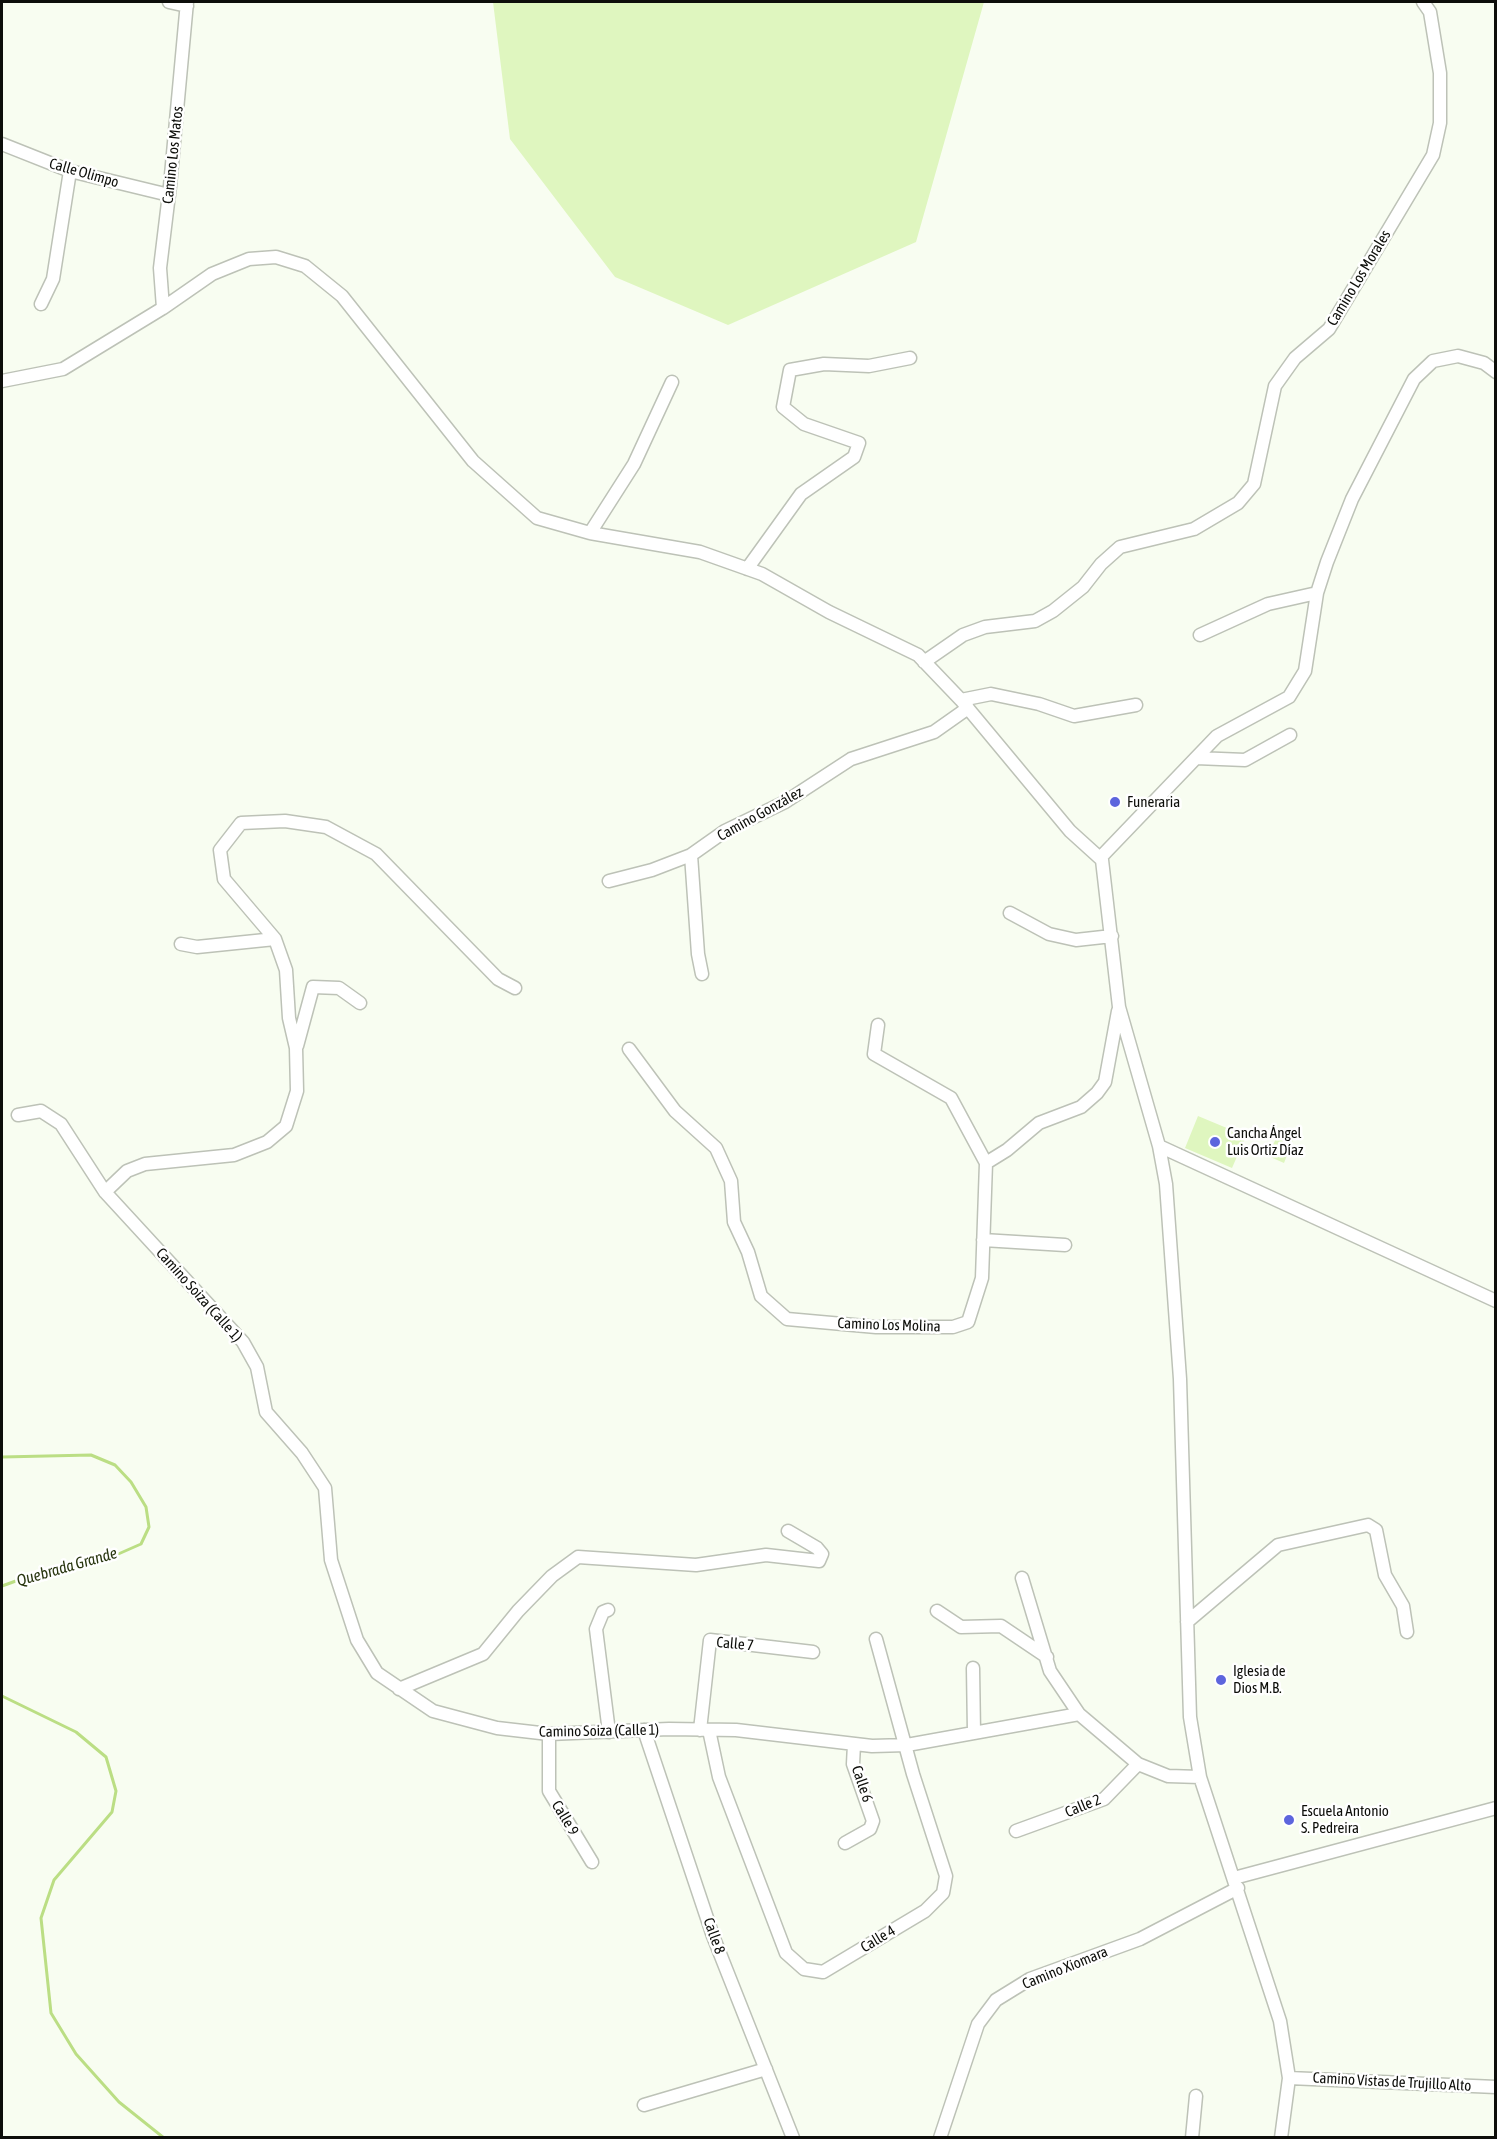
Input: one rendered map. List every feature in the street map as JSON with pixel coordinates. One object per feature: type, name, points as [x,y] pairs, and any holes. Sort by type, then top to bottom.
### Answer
[{"type":"street","points":[[169,2],[187,4]]},
{"type":"street","name":"Camino Los Morales","points":[[924,662],[963,635],[985,627],[1035,621],[1053,611],[1083,587],[1101,564],[1120,547],[1194,529],[1238,503],[1254,484],[1275,386],[1295,358],[1329,329],[1433,155],[1440,123],[1440,73],[1430,12],[1423,2]]},
{"type":"street","name":"Camino Los Matos","points":[[163,308],[160,268],[187,4]]},
{"type":"street","name":"Calle Olimpo","points":[[2,144],[70,171],[169,195]]},
{"type":"street","points":[[41,304],[53,279],[70,171]]},
{"type":"street","points":[[2,381],[63,369],[163,308],[212,274],[249,259],[276,257],[305,266],[342,296],[473,461],[537,518],[590,533],[700,552],[747,568],[762,574],[829,612],[918,655],[965,704],[1070,831],[1100,858],[1107,886],[1119,1007],[1159,1146],[1167,1196],[1180,1379],[1190,1717],[1200,1777],[1280,2021],[1289,2078],[1281,2138]]},
{"type":"street","points":[[1100,858],[1217,736],[1289,697],[1305,671],[1317,593],[1352,500],[1414,379],[1433,361],[1458,356],[1484,363],[1496,372]]},
{"type":"street","points":[[747,568],[801,494],[854,458],[859,443],[804,424],[783,407],[790,370],[824,364],[869,366],[910,358]]},
{"type":"street","points":[[590,533],[634,464],[672,382]]},
{"type":"street","points":[[1200,635],[1268,604],[1317,593]]},
{"type":"street","points":[[965,704],[991,694],[1039,704],[1074,716],[1136,705]]},
{"type":"street","name":"Camino González","points":[[609,881],[652,870],[692,855],[725,831],[784,802],[851,759],[934,732],[965,704]]},
{"type":"street","points":[[1196,758],[1245,760],[1290,735]]},
{"type":"street","points":[[105,1192],[127,1171],[145,1164],[234,1155],[267,1142],[286,1126],[297,1090],[296,1048],[289,1018],[286,970],[275,939],[224,879],[220,850],[241,823],[285,821],[326,827],[376,854],[498,979],[515,988]]},
{"type":"street","points":[[692,855],[698,954],[702,974]]},
{"type":"street","points":[[1010,914],[1049,934],[1076,940],[1112,936]]},
{"type":"street","points":[[181,944],[197,947],[275,939]]},
{"type":"street","points":[[296,1048],[313,987],[339,988],[360,1003]]},
{"type":"street","points":[[878,1025],[874,1054],[951,1098],[986,1163],[1007,1150],[1038,1124],[1082,1107],[1105,1082],[1119,1007]]},
{"type":"street","name":"Camino Los Molina","points":[[629,1049],[675,1111],[716,1148],[731,1181],[734,1222],[748,1252],[761,1296],[787,1319],[876,1327],[952,1327],[968,1322],[982,1278],[986,1163]]},
{"type":"street","name":"Camino Soiza (Calle 1)","points":[[18,1115],[41,1111],[61,1124],[105,1192],[243,1342],[257,1367],[266,1412],[302,1453],[326,1488],[331,1560],[357,1640],[377,1673],[433,1711],[497,1728],[549,1734],[644,1730],[736,1730],[854,1744],[907,1745],[1079,1714]]},
{"type":"street","points":[[1159,1146],[1496,1301]]},
{"type":"street","points":[[983,1240],[1065,1245]]},
{"type":"street","points":[[1187,1622],[1278,1545],[1368,1525],[1376,1530],[1385,1575],[1403,1606],[1407,1632]]},
{"type":"street","points":[[399,1689],[483,1654],[552,1576],[578,1557],[696,1565],[766,1555],[789,1555],[819,1561],[822,1554],[817,1548],[788,1531]]},
{"type":"street","points":[[1022,1578],[1050,1671],[1079,1714],[1138,1764],[1168,1776],[1200,1777]]},
{"type":"street","points":[[608,1610],[603,1612],[596,1629],[609,1732]]},
{"type":"street","points":[[937,1611],[960,1627],[1001,1626],[1047,1657]]},
{"type":"street","name":"Calle 7","points":[[705,1730],[710,1640],[813,1652]]},
{"type":"street","name":"Calle 4","points":[[705,1730],[719,1777],[786,1953],[804,1969],[823,1972],[925,1911],[943,1893],[946,1876],[876,1640]]},
{"type":"street","points":[[973,1668],[974,1733]]},
{"type":"street","name":"Calle 8","points":[[644,1730],[713,1936],[793,2138]]},
{"type":"street","name":"Calle 9","points":[[549,1734],[549,1791],[592,1862]]},
{"type":"street","name":"Calle 6","points":[[845,1843],[870,1829],[873,1821],[854,1764],[854,1744]]},
{"type":"street","name":"Calle 2","points":[[1016,1830],[1104,1799],[1138,1764]]},
{"type":"street","name":"Camino Xiomara","points":[[940,2138],[978,2024],[996,2000],[1030,1979],[1140,1939],[1236,1883],[1496,1808]]},
{"type":"street","points":[[644,2105],[766,2069]]},
{"type":"street","name":"Camino Vistas de Trujillo Alto","points":[[1289,2078],[1496,2087]]},
{"type":"street","points":[[1192,2138],[1196,2096]]},
{"type":"green space","points":[[493,2],[984,2],[916,242],[728,325],[615,277],[510,139]]},
{"type":"green space","name":"Cancha Ángel Luis Ortiz Díaz","points":[[1198,1116],[1246,1136],[1232,1168],[1185,1148]]},
{"type":"green space","points":[[1278,1134],[1293,1140],[1284,1163],[1268,1156]]},
{"type":"waterway","name":"Quebrada Grande","points":[[2,1457],[91,1455],[115,1465],[131,1482],[146,1507],[149,1527],[141,1544],[116,1555],[94,1563],[49,1569],[2,1586]]},
{"type":"waterway","name":"Quebrada Grande","points":[[2,1696],[76,1732],[106,1757],[116,1791],[112,1812],[54,1880],[41,1918],[51,2013],[76,2054],[119,2102],[164,2138]]},
{"type":"place","name":"Funeraria","points":[[1115,802]]},
{"type":"place","name":"Cancha Ángel Luis Ortiz Díaz","points":[[1215,1142]]},
{"type":"place","name":"Iglesia de Dios M.B.","points":[[1221,1680]]},
{"type":"place","name":"Escuela Antonio S. Pedreira","points":[[1289,1820]]}]
